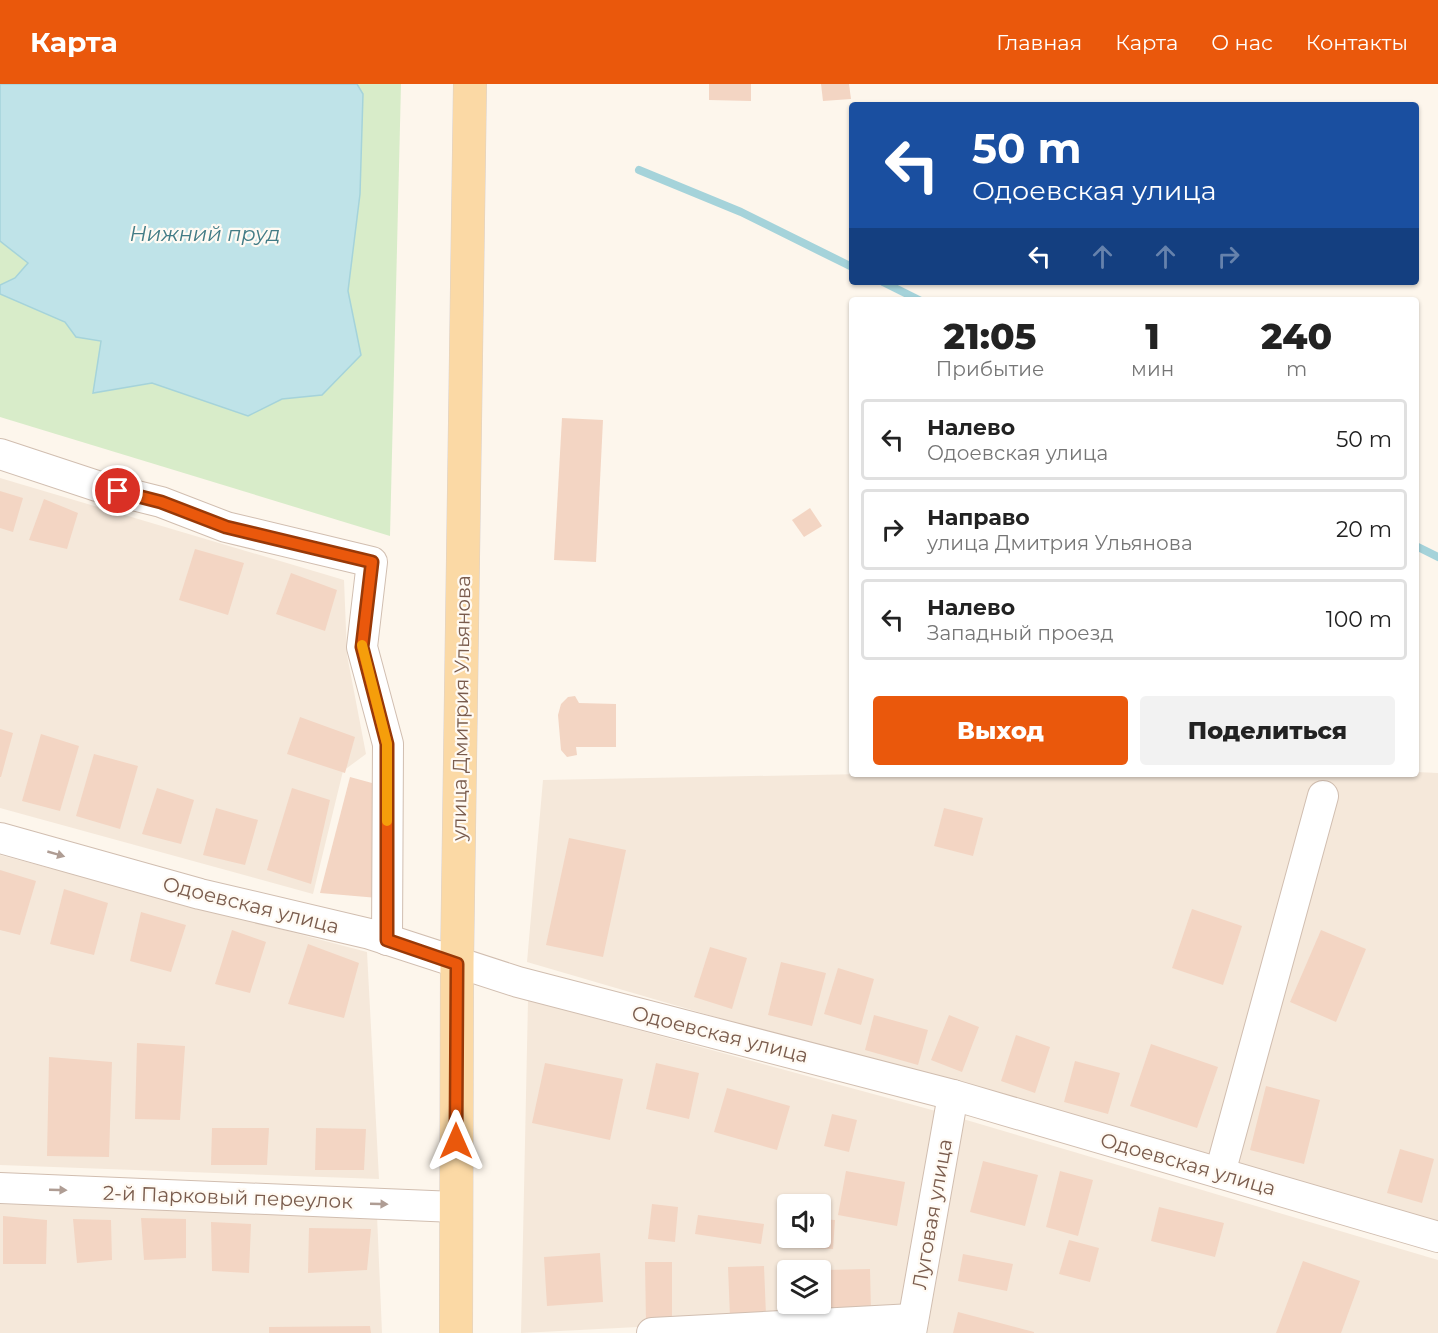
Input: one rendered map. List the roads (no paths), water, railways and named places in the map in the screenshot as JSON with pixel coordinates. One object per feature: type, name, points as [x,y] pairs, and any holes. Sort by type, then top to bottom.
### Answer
[{"type":"main road","name":"улица Дмитрия Ульянова","points":[[456,1333],[457,964],[470,84]]},
{"type":"street","points":[[0,454],[97,486],[161,502],[226,527],[372,562],[362,647],[387,744],[379,937]]},
{"type":"street","points":[[1220,1173],[1323,796]]},
{"type":"street","name":"Одоевская улица","points":[[0,838],[200,894],[379,937],[518,982],[953,1095],[1438,1237]]},
{"type":"street","name":"Луговая улица","points":[[912,1326],[953,1095]]},
{"type":"street","name":"2-й Парковый переулок","points":[[0,1188],[455,1207]]},
{"type":"street","points":[[652,1333],[912,1326]]},
{"type":"water","name":"Нижний пруд","points":[[0,84],[357,84],[363,94],[360,194],[348,291],[361,355],[322,395],[282,399],[248,416],[152,383],[93,393],[101,341],[76,337],[65,322],[0,294],[0,285],[15,278],[28,263],[0,241]]},
{"type":"waterway","points":[[639,170],[741,212],[849,266]]},
{"type":"waterway","points":[[889,285],[913,297]]},
{"type":"waterway","points":[[1419,548],[1438,557]]}]
